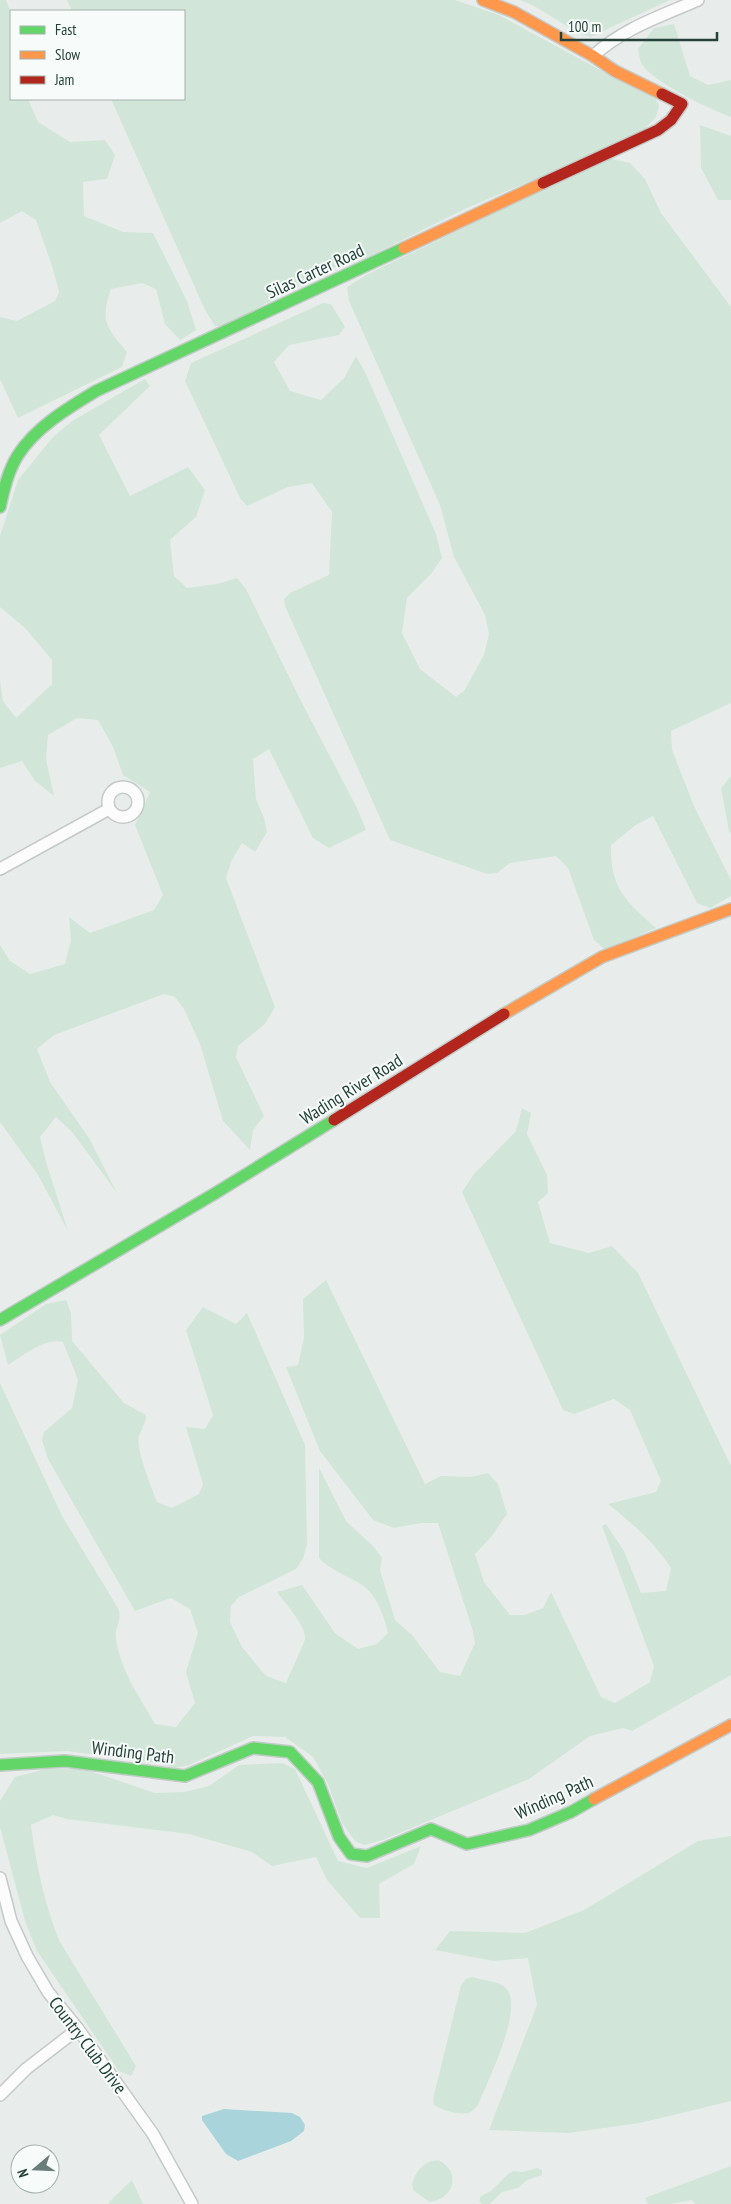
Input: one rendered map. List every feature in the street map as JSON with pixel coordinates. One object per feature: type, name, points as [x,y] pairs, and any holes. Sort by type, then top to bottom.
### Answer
[{"type":"street","points":[[483,0],[514,12],[593,56],[606,44],[624,33],[698,0]]},
{"type":"street","name":"Silas Carter Road","points":[[0,507],[9,473],[17,458],[34,436],[80,401],[113,383],[658,130],[671,120],[682,104],[615,71],[593,56]]},
{"type":"street","points":[[0,869],[110,810]]},
{"type":"street","name":"Wading River Road","points":[[0,1320],[222,1189],[496,1018],[602,957],[731,909]]},
{"type":"street","name":"Winding Path","points":[[0,1766],[65,1761],[185,1776],[253,1748],[290,1752],[318,1782],[339,1837],[351,1854],[367,1856],[432,1829],[467,1844],[529,1830],[571,1812],[731,1724]]},
{"type":"street","name":"Country Club Drive","points":[[0,1878],[11,1921],[27,1956],[48,1992],[78,2029],[153,2134],[192,2204]]},
{"type":"street","points":[[0,2095],[26,2069],[78,2029]]},
{"type":"green space","points":[[0,0],[6,0],[10,11],[10,100],[28,100],[38,122],[70,142],[105,140],[115,155],[107,179],[83,182],[84,216],[123,232],[153,233],[187,301],[196,330],[180,340],[165,324],[156,289],[142,283],[111,289],[106,316],[110,330],[127,352],[122,367],[18,418],[0,379],[0,317],[17,321],[55,301],[59,292],[36,220],[22,211],[0,223]]},
{"type":"green space","points":[[67,0],[455,0],[499,15],[624,83],[655,97],[659,106],[656,117],[638,136],[469,207],[364,259],[346,261],[224,326],[215,326],[205,310],[111,100],[185,100],[185,10],[72,10]]},
{"type":"green space","points":[[520,0],[670,0],[590,37]]},
{"type":"green space","points":[[674,24],[690,76],[708,85],[731,80],[731,117],[672,89],[651,74],[643,65],[638,49],[654,28]]},
{"type":"green space","points":[[700,125],[731,136],[731,200],[718,200],[701,168]]},
{"type":"green space","points":[[609,158],[630,163],[645,179],[661,213],[731,307],[731,703],[671,731],[672,750],[694,806],[731,880],[731,896],[710,908],[697,903],[653,816],[636,825],[611,845],[611,860],[613,873],[622,893],[636,910],[656,928],[605,950],[594,940],[568,868],[556,856],[510,863],[497,873],[487,874],[390,840],[285,606],[284,599],[290,593],[329,575],[332,512],[312,483],[288,487],[247,506],[240,498],[185,381],[191,363],[323,303],[331,304],[345,327],[339,335],[289,345],[274,362],[290,391],[321,400],[344,378],[356,356],[366,374],[436,534],[442,558],[431,574],[407,598],[402,633],[420,669],[456,697],[464,691],[484,655],[489,634],[485,615],[454,557],[440,505],[349,301],[347,287],[368,274]]},
{"type":"green space","points":[[145,379],[150,386],[99,435],[130,496],[188,467],[205,490],[196,517],[170,540],[174,576],[187,588],[217,584],[237,578],[246,589],[301,701],[357,808],[366,830],[329,848],[313,838],[269,749],[253,759],[256,799],[264,818],[267,832],[255,852],[242,843],[231,862],[226,878],[275,1007],[265,1024],[238,1046],[236,1057],[264,1116],[253,1130],[250,1150],[223,1121],[200,1044],[184,1009],[175,997],[164,994],[54,1035],[37,1049],[50,1082],[89,1138],[117,1193],[73,1133],[56,1117],[40,1137],[68,1231],[38,1175],[0,1122],[0,945],[10,961],[30,974],[65,964],[71,940],[69,917],[90,933],[154,910],[163,895],[135,825],[150,792],[123,775],[113,747],[98,720],[77,718],[48,735],[46,759],[54,796],[35,781],[22,761],[0,768],[0,680],[3,701],[16,718],[52,684],[52,660],[26,629],[0,607],[0,536],[18,480],[53,437],[72,421]]},
{"type":"green space","points":[[731,776],[731,834],[721,788]]},
{"type":"green space","points":[[522,1108],[531,1113],[527,1134],[547,1175],[548,1193],[538,1202],[550,1243],[589,1253],[612,1246],[638,1273],[731,1466],[731,1675],[632,1731],[623,1728],[590,1736],[529,1779],[383,1840],[364,1845],[355,1841],[342,1823],[328,1784],[313,1757],[285,1737],[253,1736],[189,1765],[175,1768],[157,1763],[67,1751],[0,1754],[0,1383],[62,1516],[118,1608],[120,1617],[116,1634],[118,1650],[131,1683],[155,1724],[176,1727],[195,1703],[186,1672],[198,1633],[190,1609],[171,1598],[135,1611],[48,1459],[42,1440],[44,1432],[72,1408],[78,1380],[63,1342],[49,1342],[27,1352],[8,1365],[0,1335],[46,1304],[66,1300],[71,1313],[72,1341],[124,1403],[146,1415],[139,1437],[142,1460],[157,1502],[172,1508],[199,1494],[203,1484],[186,1427],[205,1429],[213,1415],[186,1330],[203,1307],[236,1324],[247,1313],[305,1445],[307,1544],[303,1559],[296,1569],[239,1597],[231,1606],[230,1622],[242,1647],[266,1676],[286,1683],[305,1639],[299,1621],[277,1592],[302,1585],[335,1633],[358,1649],[377,1644],[388,1633],[379,1606],[372,1594],[362,1585],[339,1573],[319,1558],[319,1468],[346,1521],[373,1546],[382,1558],[380,1570],[395,1620],[412,1635],[440,1672],[460,1676],[475,1643],[472,1628],[438,1523],[421,1523],[394,1528],[373,1520],[320,1451],[286,1367],[298,1365],[304,1338],[303,1299],[326,1280],[425,1484],[441,1476],[471,1477],[488,1473],[498,1484],[507,1514],[492,1536],[475,1554],[484,1582],[510,1615],[525,1615],[543,1608],[551,1592],[601,1697],[615,1703],[650,1682],[654,1666],[602,1526],[606,1524],[624,1551],[641,1593],[666,1591],[671,1568],[658,1550],[608,1504],[656,1492],[661,1481],[630,1410],[614,1399],[574,1414],[563,1410],[462,1192],[474,1174],[516,1131]]},
{"type":"green space","points":[[282,1763],[295,1769],[338,1861],[367,1868],[421,1846],[414,1864],[379,1884],[380,1918],[360,1918],[327,1880],[316,1857],[272,1866],[252,1852],[189,1834],[67,1819],[53,1815],[31,1825],[42,1885],[60,1942],[136,2066],[131,2076],[119,2071],[37,1951],[25,1921],[0,1827],[0,1801],[15,1777],[45,1769],[84,1769],[155,1793],[184,1792],[209,1786],[239,1765]]},
{"type":"green space","points":[[731,1836],[731,2101],[640,2123],[568,2133],[489,2130],[537,2005],[528,1958],[494,1961],[435,1950],[450,1931],[525,1933],[584,1910],[698,1841]]},
{"type":"green space","points":[[472,1977],[494,1982],[505,1987],[510,1997],[511,2010],[503,2044],[478,2105],[469,2112],[450,2112],[434,2105],[433,2099],[461,1985],[466,1979]]},
{"type":"green space","points":[[438,2160],[446,2165],[450,2171],[452,2184],[445,2196],[430,2202],[414,2191],[412,2185],[415,2175],[424,2165]]},
{"type":"green space","points":[[731,2166],[731,2204],[695,2204],[692,2200],[671,2204],[648,2204],[645,2198]]},
{"type":"green space","points":[[537,2168],[542,2170],[542,2175],[527,2180],[518,2188],[502,2192],[490,2204],[482,2204],[479,2201],[481,2196],[491,2191],[509,2173]]},
{"type":"green space","points":[[132,2180],[143,2204],[108,2204],[111,2200]]},
{"type":"water","points":[[224,2109],[292,2113],[300,2117],[305,2125],[304,2131],[291,2141],[238,2161],[226,2154],[202,2120],[202,2116]]},
{"type":"traffic: fast","points":[[0,507],[9,474],[25,445],[43,427],[75,404],[96,391],[404,248]]},
{"type":"traffic: fast","points":[[0,1320],[214,1194],[334,1120]]},
{"type":"traffic: fast","points":[[0,1765],[65,1761],[185,1776],[253,1748],[290,1752],[318,1782],[339,1837],[351,1854],[367,1856],[431,1829],[467,1844],[529,1830],[571,1812],[594,1799]]},
{"type":"traffic: slow","points":[[483,0],[514,12],[593,56],[615,71],[662,94]]},
{"type":"traffic: slow","points":[[404,248],[543,183]]},
{"type":"traffic: slow","points":[[504,1014],[602,957],[731,909]]},
{"type":"traffic: slow","points":[[594,1799],[731,1725]]},
{"type":"traffic: jam","points":[[543,183],[658,130],[671,120],[682,104],[662,94]]},
{"type":"traffic: jam","points":[[334,1120],[504,1014]]}]
